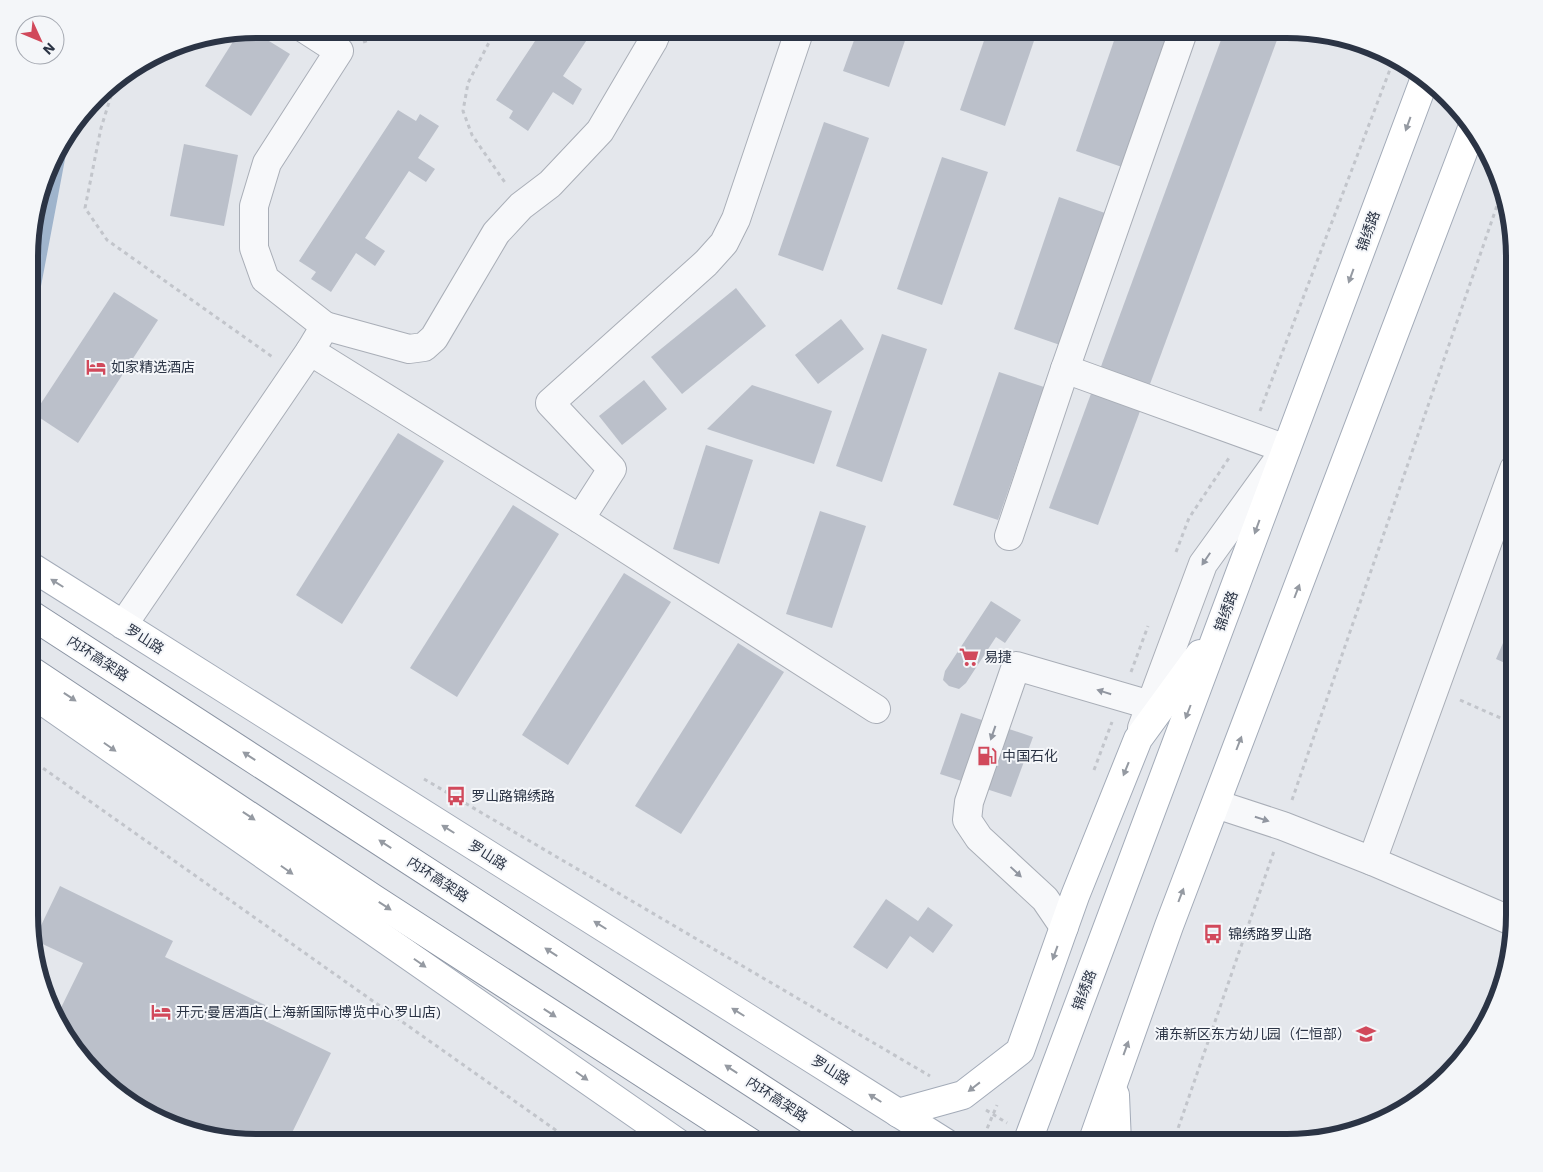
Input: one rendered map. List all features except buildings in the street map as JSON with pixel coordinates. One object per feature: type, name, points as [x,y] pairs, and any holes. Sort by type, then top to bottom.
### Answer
[{"type":"main road","name":"锦绣路","points":[[1030,1134],[1422,85]]},
{"type":"main road","points":[[1095,1134],[1216,804],[1469,136]]},
{"type":"main road","name":"罗山路","points":[[38,571],[932,1134]]},
{"type":"main road","name":"内环高架路","points":[[38,619],[831,1134]]},
{"type":"main road","points":[[898,1113],[963,1095],[1020,1051],[1064,927],[1138,739],[1220,627]]},
{"type":"main road","points":[[38,675],[374,899],[738,1134]]},
{"type":"main road","points":[[38,696],[665,1134]]},
{"type":"main road","points":[[1114,1079],[1117,1134]]},
{"type":"lane","points":[[320,38],[339,50],[267,163],[254,206],[254,248],[264,279],[325,326],[410,349],[424,347],[434,338],[496,232],[521,206],[550,184],[600,131],[654,38]]},
{"type":"lane","points":[[580,519],[612,468],[550,403],[706,263],[724,243],[736,219],[797,38]]},
{"type":"lane","points":[[1010,536],[1065,369],[1181,38]]},
{"type":"lane","points":[[123,624],[325,326]]},
{"type":"lane","points":[[302,362],[580,519],[876,709]]},
{"type":"lane","points":[[1065,369],[1286,449],[1202,564],[1138,739]]},
{"type":"lane","points":[[1372,861],[1506,491]]},
{"type":"lane","points":[[1064,927],[1045,899],[979,838],[967,820],[969,802],[1016,666],[1150,705]]},
{"type":"lane","points":[[1216,804],[1283,826],[1372,861],[1506,918]]},
{"type":"path","points":[[339,50],[377,38]]},
{"type":"path","points":[[491,38],[468,83],[463,111],[472,135],[521,206]]},
{"type":"path","points":[[112,92],[101,128],[86,208],[107,240],[302,362]]},
{"type":"path","points":[[1176,1134],[1498,202]]},
{"type":"path","points":[[1434,689],[1506,720]]},
{"type":"path","points":[[38,765],[561,1134]]},
{"type":"path","points":[[416,774],[963,1095],[993,1115],[985,1134]]},
{"type":"water","points":[[68,146],[38,302],[39,228],[49,186]]},
{"type":"place","name":"如家精选酒店","points":[[96,367]]},
{"type":"place","name":"易捷","points":[[969,657]]},
{"type":"place","name":"中国石化","points":[[987,756]]},
{"type":"place","name":"罗山路锦绣路","points":[[456,796]]},
{"type":"place","name":"锦绣路罗山路","points":[[1213,934]]},
{"type":"place","name":"开元·曼居酒店(上海新国际博览中心罗山店)","points":[[161,1012]]},
{"type":"place","name":"浦东新区东方幼儿园（仁恒部）","points":[[1366,1034]]}]
